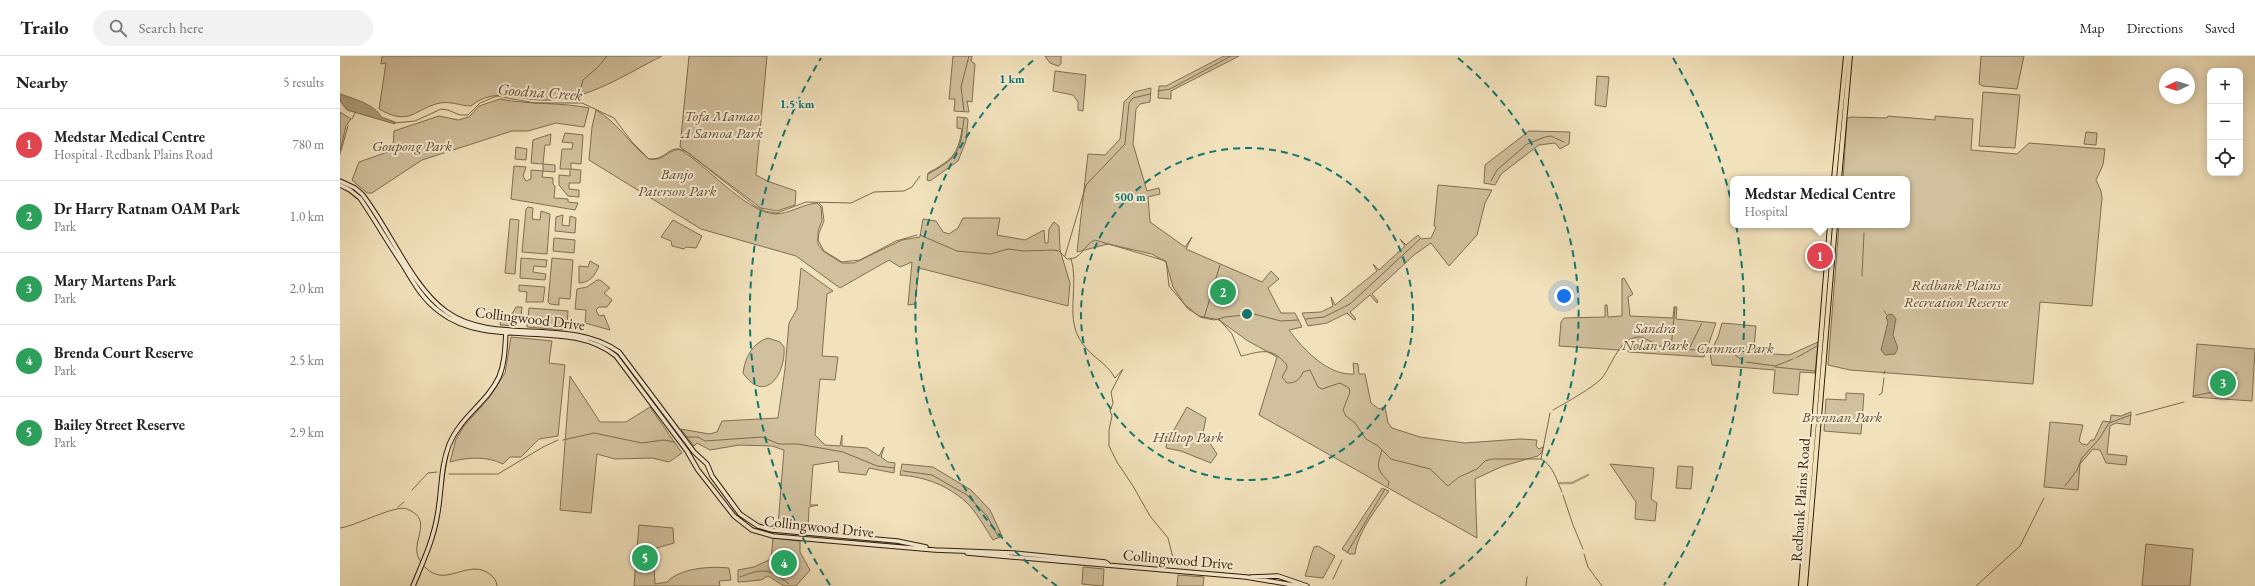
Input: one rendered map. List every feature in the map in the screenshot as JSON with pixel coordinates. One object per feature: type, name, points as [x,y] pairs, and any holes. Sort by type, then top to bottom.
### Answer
[{"type":"main road","points":[[1838,176],[1850,56]]},
{"type":"main road","points":[[1834,176],[1845,57]]},
{"type":"main road","name":"Collingwood Drive","points":[[340,181],[355,188],[365,198],[425,291],[439,307],[454,317],[471,324],[507,331],[582,340],[606,349],[619,360],[697,466],[698,470],[702,473],[734,516],[746,526],[757,532],[773,536],[935,550],[1013,552],[1081,559],[1108,564],[1246,577],[1299,586]]},
{"type":"main road","name":"Collingwood Drive","points":[[340,185],[350,190],[360,198],[418,290],[434,308],[449,318],[468,326],[499,332],[507,331],[582,335],[603,342],[614,349],[628,362],[702,461],[707,464],[708,469],[740,514],[758,526],[772,530],[896,541],[935,550]]},
{"type":"main road","name":"Redbank Plains Road","points":[[1801,586],[1830,228]]},
{"type":"main road","name":"Redbank Plains Road","points":[[1805,586],[1835,228]]},
{"type":"main road","points":[[413,586],[436,524],[444,464],[448,447],[464,419],[496,382],[503,365],[507,331]]},
{"type":"main road","points":[[499,332],[505,346]]},
{"type":"main road","points":[[697,466],[702,461]]},
{"type":"main road","points":[[702,473],[708,469]]},
{"type":"main road","name":"Collingwood Drive","points":[[1246,577],[1278,576],[1307,586]]},
{"type":"green space","points":[[382,56],[662,56],[608,84],[565,99],[539,100],[499,95],[490,96],[471,106],[440,103],[405,117],[390,114],[379,109],[386,63],[381,64]]},
{"type":"green space","name":"Tofa Mamao A Samoa Park","points":[[689,56],[767,56],[756,175],[767,181],[796,191],[795,205],[777,211],[761,208],[680,147]]},
{"type":"green space","points":[[953,56],[972,56],[971,61],[975,64],[972,102],[967,101],[969,112],[954,111],[955,99],[949,99]]},
{"type":"green space","points":[[1045,56],[1061,56],[1061,64],[1058,66],[1050,63]]},
{"type":"green space","points":[[1224,56],[1239,56],[1171,91],[1171,99],[1158,98],[1159,86],[1166,86]]},
{"type":"green space","points":[[1981,56],[2024,56],[2017,89],[1983,86],[1979,84]]},
{"type":"green space","points":[[1055,71],[1086,75],[1083,111],[1078,110],[1078,102],[1073,95],[1053,91]]},
{"type":"green space","points":[[1597,76],[1609,77],[1606,107],[1595,105]]},
{"type":"green space","points":[[1151,88],[1150,102],[1140,104],[1136,109],[1133,144],[1147,191],[1159,188],[1160,194],[1148,197],[1150,222],[1185,247],[1192,237],[1186,249],[1262,282],[1271,271],[1279,279],[1268,288],[1281,313],[1295,313],[1302,327],[1289,330],[1309,353],[1317,360],[1335,371],[1354,374],[1353,363],[1358,364],[1359,374],[1365,374],[1371,403],[1379,409],[1385,407],[1388,423],[1392,428],[1420,437],[1465,443],[1520,439],[1537,440],[1536,446],[1539,449],[1543,447],[1542,452],[1538,456],[1503,466],[1475,479],[1477,538],[1259,415],[1277,357],[1248,341],[1219,320],[1199,316],[1187,308],[1173,287],[1166,262],[1152,254],[1108,244],[1077,252],[1088,154],[1105,155],[1120,139],[1124,102],[1134,92]]},
{"type":"green space","points":[[1983,92],[2020,95],[2015,148],[1979,146]]},
{"type":"green space","name":"Goupong Park","points":[[500,99],[589,108],[584,127],[556,123],[528,131],[512,131],[422,160],[372,193],[367,193],[352,180],[359,162],[393,150],[394,131],[439,116],[458,120],[469,117],[479,106]]},
{"type":"green space","name":"Banjo Paterson Park","points":[[596,110],[611,121],[649,159],[661,158],[674,150],[679,149],[690,156],[739,197],[763,211],[780,214],[806,205],[817,203],[821,207],[822,221],[818,231],[818,244],[823,251],[842,263],[854,263],[902,240],[920,237],[923,219],[936,221],[943,232],[949,234],[958,228],[963,218],[1000,218],[997,235],[1025,240],[1044,230],[1045,243],[1048,243],[1049,229],[1054,222],[1059,226],[1060,250],[1070,283],[1068,306],[919,268],[915,304],[908,305],[912,262],[900,267],[889,260],[840,288],[796,256],[701,229],[589,160],[592,127]]},
{"type":"green space","points":[[340,112],[351,119],[346,126],[340,151]]},
{"type":"green space","name":"Redbank Plains Recreation Reserve","points":[[1888,116],[1935,120],[1935,116],[1973,119],[1971,150],[2017,154],[2029,143],[2105,149],[2103,165],[2096,180],[2101,191],[2102,198],[2092,306],[2040,302],[2033,384],[1850,370],[1828,365],[1839,228],[1910,228],[1910,176],[1843,176],[1847,118],[1887,118]]},
{"type":"green space","points":[[957,117],[967,118],[968,120],[966,141],[958,161],[930,181],[927,180],[928,173],[952,157],[958,146],[962,129],[957,128]]},
{"type":"green space","points":[[1529,131],[1570,132],[1569,144],[1560,149],[1555,143],[1539,145],[1501,174],[1495,185],[1484,183],[1485,165]]},
{"type":"green space","points":[[2086,132],[2097,133],[2096,145],[2084,144]]},
{"type":"green space","points":[[565,133],[583,135],[581,164],[571,163],[571,169],[581,170],[580,183],[569,183],[569,189],[579,190],[579,197],[568,196],[559,185],[559,175],[570,176],[570,169],[560,169],[562,149],[572,149],[573,143],[562,142]]},
{"type":"green space","points":[[551,134],[550,145],[545,145],[543,164],[531,163],[533,140]]},
{"type":"green space","points":[[516,147],[527,149],[526,160],[515,159]]},
{"type":"green space","points":[[543,164],[555,165],[555,172],[543,171]]},
{"type":"green space","points":[[514,166],[526,167],[523,176],[526,181],[531,179],[531,170],[543,171],[542,177],[553,178],[553,184],[555,186],[554,198],[568,199],[568,202],[578,203],[575,210],[511,199]]},
{"type":"green space","points":[[1438,185],[1492,190],[1485,203],[1477,235],[1449,266],[1431,243],[1414,255],[1372,294],[1378,301],[1377,303],[1370,295],[1350,312],[1356,319],[1354,320],[1347,313],[1327,323],[1308,326],[1302,313],[1321,312],[1333,306],[1331,297],[1335,305],[1377,271],[1373,264],[1379,270],[1405,246],[1400,239],[1406,245],[1418,235],[1421,239],[1431,238],[1436,227],[1434,226]]},
{"type":"green space","points":[[528,207],[533,208],[532,219],[540,220],[541,211],[550,214],[547,254],[522,252],[526,209]]},
{"type":"green space","points":[[563,215],[562,225],[569,226],[570,216],[576,218],[575,233],[555,231],[556,217]]},
{"type":"green space","points":[[510,219],[519,220],[515,274],[505,273]]},
{"type":"green space","points":[[673,220],[702,236],[696,248],[686,247],[684,249],[672,246],[671,241],[661,237]]},
{"type":"green space","points":[[554,238],[575,240],[574,253],[553,251]]},
{"type":"green space","points":[[521,258],[547,260],[546,267],[534,266],[533,272],[546,274],[545,280],[520,278]]},
{"type":"green space","points":[[552,258],[573,260],[570,299],[559,298],[559,305],[550,304],[548,302]]},
{"type":"green space","points":[[590,261],[599,266],[589,280],[579,283],[579,266],[588,267]]},
{"type":"green space","points":[[801,268],[833,291],[827,294],[822,356],[838,357],[835,380],[820,379],[815,435],[825,445],[840,446],[842,435],[842,446],[867,448],[879,456],[884,447],[881,457],[888,462],[895,463],[894,473],[869,468],[866,475],[839,472],[838,461],[813,465],[810,505],[818,505],[809,507],[808,530],[778,525],[784,450],[772,446],[739,445],[710,450],[697,443],[694,446],[681,429],[709,434],[717,432],[722,421],[778,418],[785,369],[789,323],[797,309]]},
{"type":"green space","name":"Sandra Nolan Park","points":[[1624,278],[1633,294],[1628,297],[1630,316],[1673,318],[1674,307],[1677,307],[1676,319],[1716,323],[1704,357],[1629,352],[1623,348],[1620,350],[1559,346],[1561,322],[1564,318],[1605,317],[1605,305],[1607,305],[1608,317],[1622,316],[1622,279]]},
{"type":"green space","points":[[597,280],[600,280],[610,288],[604,293],[612,300],[607,307],[599,307],[596,310],[599,316],[604,315],[610,330],[585,323],[586,310],[575,309],[577,289],[587,287]]},
{"type":"green space","points":[[519,285],[545,287],[543,302],[526,302],[527,292],[519,291]]},
{"type":"green space","points":[[516,307],[522,307],[521,317],[515,316],[514,326],[500,325],[501,315],[511,316]]},
{"type":"green space","points":[[529,308],[568,311],[567,328],[563,330],[527,327]]},
{"type":"green space","name":"Cumner Park","points":[[1722,323],[1756,326],[1754,348],[1756,353],[1789,355],[1818,342],[1815,373],[1800,372],[1798,395],[1773,393],[1775,370],[1712,365],[1710,353],[1718,337]]},
{"type":"green space","points":[[511,337],[552,341],[549,363],[565,365],[558,436],[539,439],[521,457],[510,457],[503,464],[497,461],[477,458],[450,462],[456,439],[464,426],[489,398],[505,373]]},
{"type":"green space","points":[[768,338],[780,342],[784,347],[784,357],[778,376],[766,386],[759,386],[751,382],[743,373],[744,367],[750,352],[754,347],[762,340]]},
{"type":"green space","points":[[2197,344],[2255,349],[2252,401],[2193,397]]},
{"type":"green space","points":[[570,376],[600,422],[626,422],[650,407],[682,453],[669,462],[652,458],[615,459],[597,454],[591,513],[560,510]]},
{"type":"green space","name":"Brennan Park","points":[[1846,393],[1864,394],[1861,434],[1824,431],[1826,399],[1846,400]]},
{"type":"green space","name":"Hilltop Park","points":[[1187,407],[1206,418],[1203,433],[1217,454],[1211,463],[1181,451],[1166,448],[1167,442]]},
{"type":"green space","points":[[2131,412],[2130,425],[2116,423],[2110,426],[2107,454],[2127,456],[2126,465],[2106,463],[2100,450],[2093,449],[2080,464],[2078,490],[2044,487],[2050,422],[2083,425],[2079,441],[2082,444],[2087,445],[2091,440],[2094,440],[2103,421],[2110,422],[2111,415],[2121,416]]},
{"type":"green space","points":[[902,464],[933,467],[971,490],[990,510],[1002,536],[993,540],[970,506],[951,491],[927,480],[900,475]]},
{"type":"green space","points":[[1610,464],[1654,468],[1651,499],[1657,503],[1655,521],[1635,519],[1636,502]]},
{"type":"green space","points":[[1678,466],[1693,467],[1691,489],[1676,488]]},
{"type":"green space","points":[[1382,488],[1389,491],[1363,529],[1355,554],[1350,554],[1342,549]]},
{"type":"green space","points":[[639,525],[673,528],[674,543],[653,549],[655,584],[667,582],[673,577],[687,571],[713,567],[729,568],[731,580],[719,581],[720,586],[634,586]]},
{"type":"green space","points":[[773,538],[800,541],[800,552],[810,570],[796,586],[784,586],[768,576],[761,580],[738,582],[738,570],[754,567],[771,559]]},
{"type":"green space","points":[[2146,544],[2193,549],[2190,586],[2142,586]]},
{"type":"green space","points":[[1318,546],[1335,556],[1323,578],[1305,576],[1314,547]]},
{"type":"green space","points":[[1083,567],[1104,569],[1103,586],[1082,584]]},
{"type":"green space","points":[[1178,575],[1204,577],[1203,586],[1177,586]]},
{"type":"shaded area","points":[[340,94],[369,106],[381,117],[395,122],[395,124],[347,110],[340,101]]},
{"type":"shaded area","points":[[1889,314],[1893,315],[1896,319],[1893,335],[1898,348],[1895,354],[1885,355],[1881,350],[1888,322],[1886,317]]},
{"type":"waterway","points":[[577,102],[583,80],[598,67],[607,56]]},
{"type":"waterway","points":[[964,111],[961,87],[969,56]]},
{"type":"waterway","points":[[1158,91],[1170,89],[1231,56]]},
{"type":"waterway","points":[[1065,256],[1086,185],[1125,144],[1129,103],[1133,98],[1150,94]]},
{"type":"waterway","name":"Goodna Creek","points":[[394,123],[415,121],[441,109],[460,115],[468,115],[480,103],[497,96],[535,103],[582,103],[614,118],[632,142],[649,159],[656,159],[672,150],[680,149],[687,152],[755,206],[765,211],[777,213],[806,202],[851,203],[874,192],[904,191],[912,187],[920,176]]},
{"type":"waterway","points":[[352,119],[355,113]]},
{"type":"waterway","points":[[928,174],[946,163],[956,153],[961,139],[964,118]]},
{"type":"waterway","points":[[340,154],[348,126]]},
{"type":"waterway","points":[[1491,181],[1497,170],[1527,144],[1551,136],[1564,142]]},
{"type":"waterway","name":"Goodna Creek","points":[[819,203],[822,206],[824,221],[818,240],[824,251],[842,262],[860,260],[896,241],[917,235]]},
{"type":"waterway","points":[[1862,276],[1864,233]]},
{"type":"waterway","name":"Goodna Creek","points":[[920,235],[957,251],[990,254],[1008,249],[1024,251],[1053,250],[1059,251],[1067,259],[1072,259],[1079,255],[1091,242],[1095,240],[1166,261],[1169,286],[1185,305],[1200,317],[1214,320],[1225,317],[1254,314],[1281,321],[1298,320]]},
{"type":"waterway","points":[[1306,319],[1324,317],[1350,304],[1420,239]]},
{"type":"waterway","points":[[1071,259],[1074,279],[1073,319],[1079,338],[1087,349],[1107,367],[1115,378],[1123,369],[1111,392],[1113,403],[1110,411],[1112,416],[1109,430],[1109,446],[1150,516],[1168,538],[1173,558]]},
{"type":"waterway","points":[[1204,318],[1220,265]]},
{"type":"waterway","points":[[1671,348],[1675,307]]},
{"type":"waterway","points":[[1884,311],[1887,315]]},
{"type":"waterway","name":"Goodna Creek","points":[[1219,319],[1232,334],[1241,356],[1257,352],[1266,352],[1275,355],[1284,362],[1287,368],[1282,377],[1287,383],[1297,380],[1303,372],[1310,370],[1318,387],[1322,389],[1340,383],[1349,388],[1350,392],[1343,410],[1346,416],[1355,423],[1366,439],[1378,446],[1391,459],[1430,469],[1448,486],[1459,477],[1477,469],[1485,461],[1492,459],[1541,459],[1552,469],[1562,492]]},
{"type":"waterway","points":[[1689,349],[1702,323]]},
{"type":"waterway","points":[[1553,410],[1598,382],[1606,372],[1617,352],[1627,341],[1633,338],[1640,337],[1668,348],[1705,350]]},
{"type":"waterway","points":[[1796,358],[1817,346]]},
{"type":"waterway","points":[[1711,350],[1730,351],[1743,361]]},
{"type":"waterway","points":[[1746,362],[1775,366],[1793,359]]},
{"type":"waterway","points":[[1775,367],[1815,371]]},
{"type":"waterway","points":[[2193,396],[2222,388],[2237,372]]},
{"type":"waterway","points":[[1879,395],[1882,393],[1884,378]]},
{"type":"waterway","points":[[2136,415],[2184,402]]},
{"type":"waterway","points":[[1541,459],[1550,413]]},
{"type":"waterway","points":[[2065,486],[2077,470],[2082,458],[2099,439],[2109,423],[2131,415]]},
{"type":"waterway","points":[[563,440],[594,433],[642,443],[664,440],[675,442]]},
{"type":"waterway","points":[[686,437],[698,437],[705,441],[762,437],[779,444],[798,444],[843,452],[877,466],[894,468]]},
{"type":"waterway","points":[[449,474],[498,474],[543,447],[558,440]]},
{"type":"waterway","points":[[1382,450],[1378,465],[1380,471],[1389,482],[1388,486]]},
{"type":"waterway","points":[[903,471],[932,475],[967,495],[987,516],[999,538]]},
{"type":"waterway","points":[[412,490],[428,473],[437,472]]},
{"type":"waterway","points":[[1560,483],[1572,483],[1588,475]]},
{"type":"waterway","points":[[1347,553],[1385,489]]},
{"type":"waterway","name":"Goodna Creek","points":[[1563,495],[1583,549]]},
{"type":"waterway","points":[[1976,586],[2020,546],[2044,498]]},
{"type":"waterway","points":[[398,507],[404,502]]},
{"type":"waterway","points":[[340,528],[385,512],[402,508],[407,509],[416,514],[420,520],[421,526],[417,555],[421,562]]},
{"type":"waterway","name":"Goodna Creek","points":[[1584,554],[1588,567],[1602,586]]},
{"type":"waterway","points":[[1333,579],[1342,560]]},
{"type":"waterway","points":[[423,565],[429,571],[442,575],[475,569],[482,570],[495,579],[497,586]]},
{"type":"waterway","points":[[740,577],[755,572],[766,571],[777,575],[789,584]]},
{"type":"waterway","points":[[1526,586],[1527,577]]},
{"type":"place","name":"Medstar Medical Centre","points":[[1820,256]]},
{"type":"place","name":"Dr Harry Ratnam OAM Park","points":[[1223,292]]},
{"type":"place","name":"Mary Martens Park","points":[[2223,383]]},
{"type":"place","name":"Bailey Street Reserve","points":[[645,558]]},
{"type":"place","name":"Brenda Court Reserve","points":[[784,563]]}]
